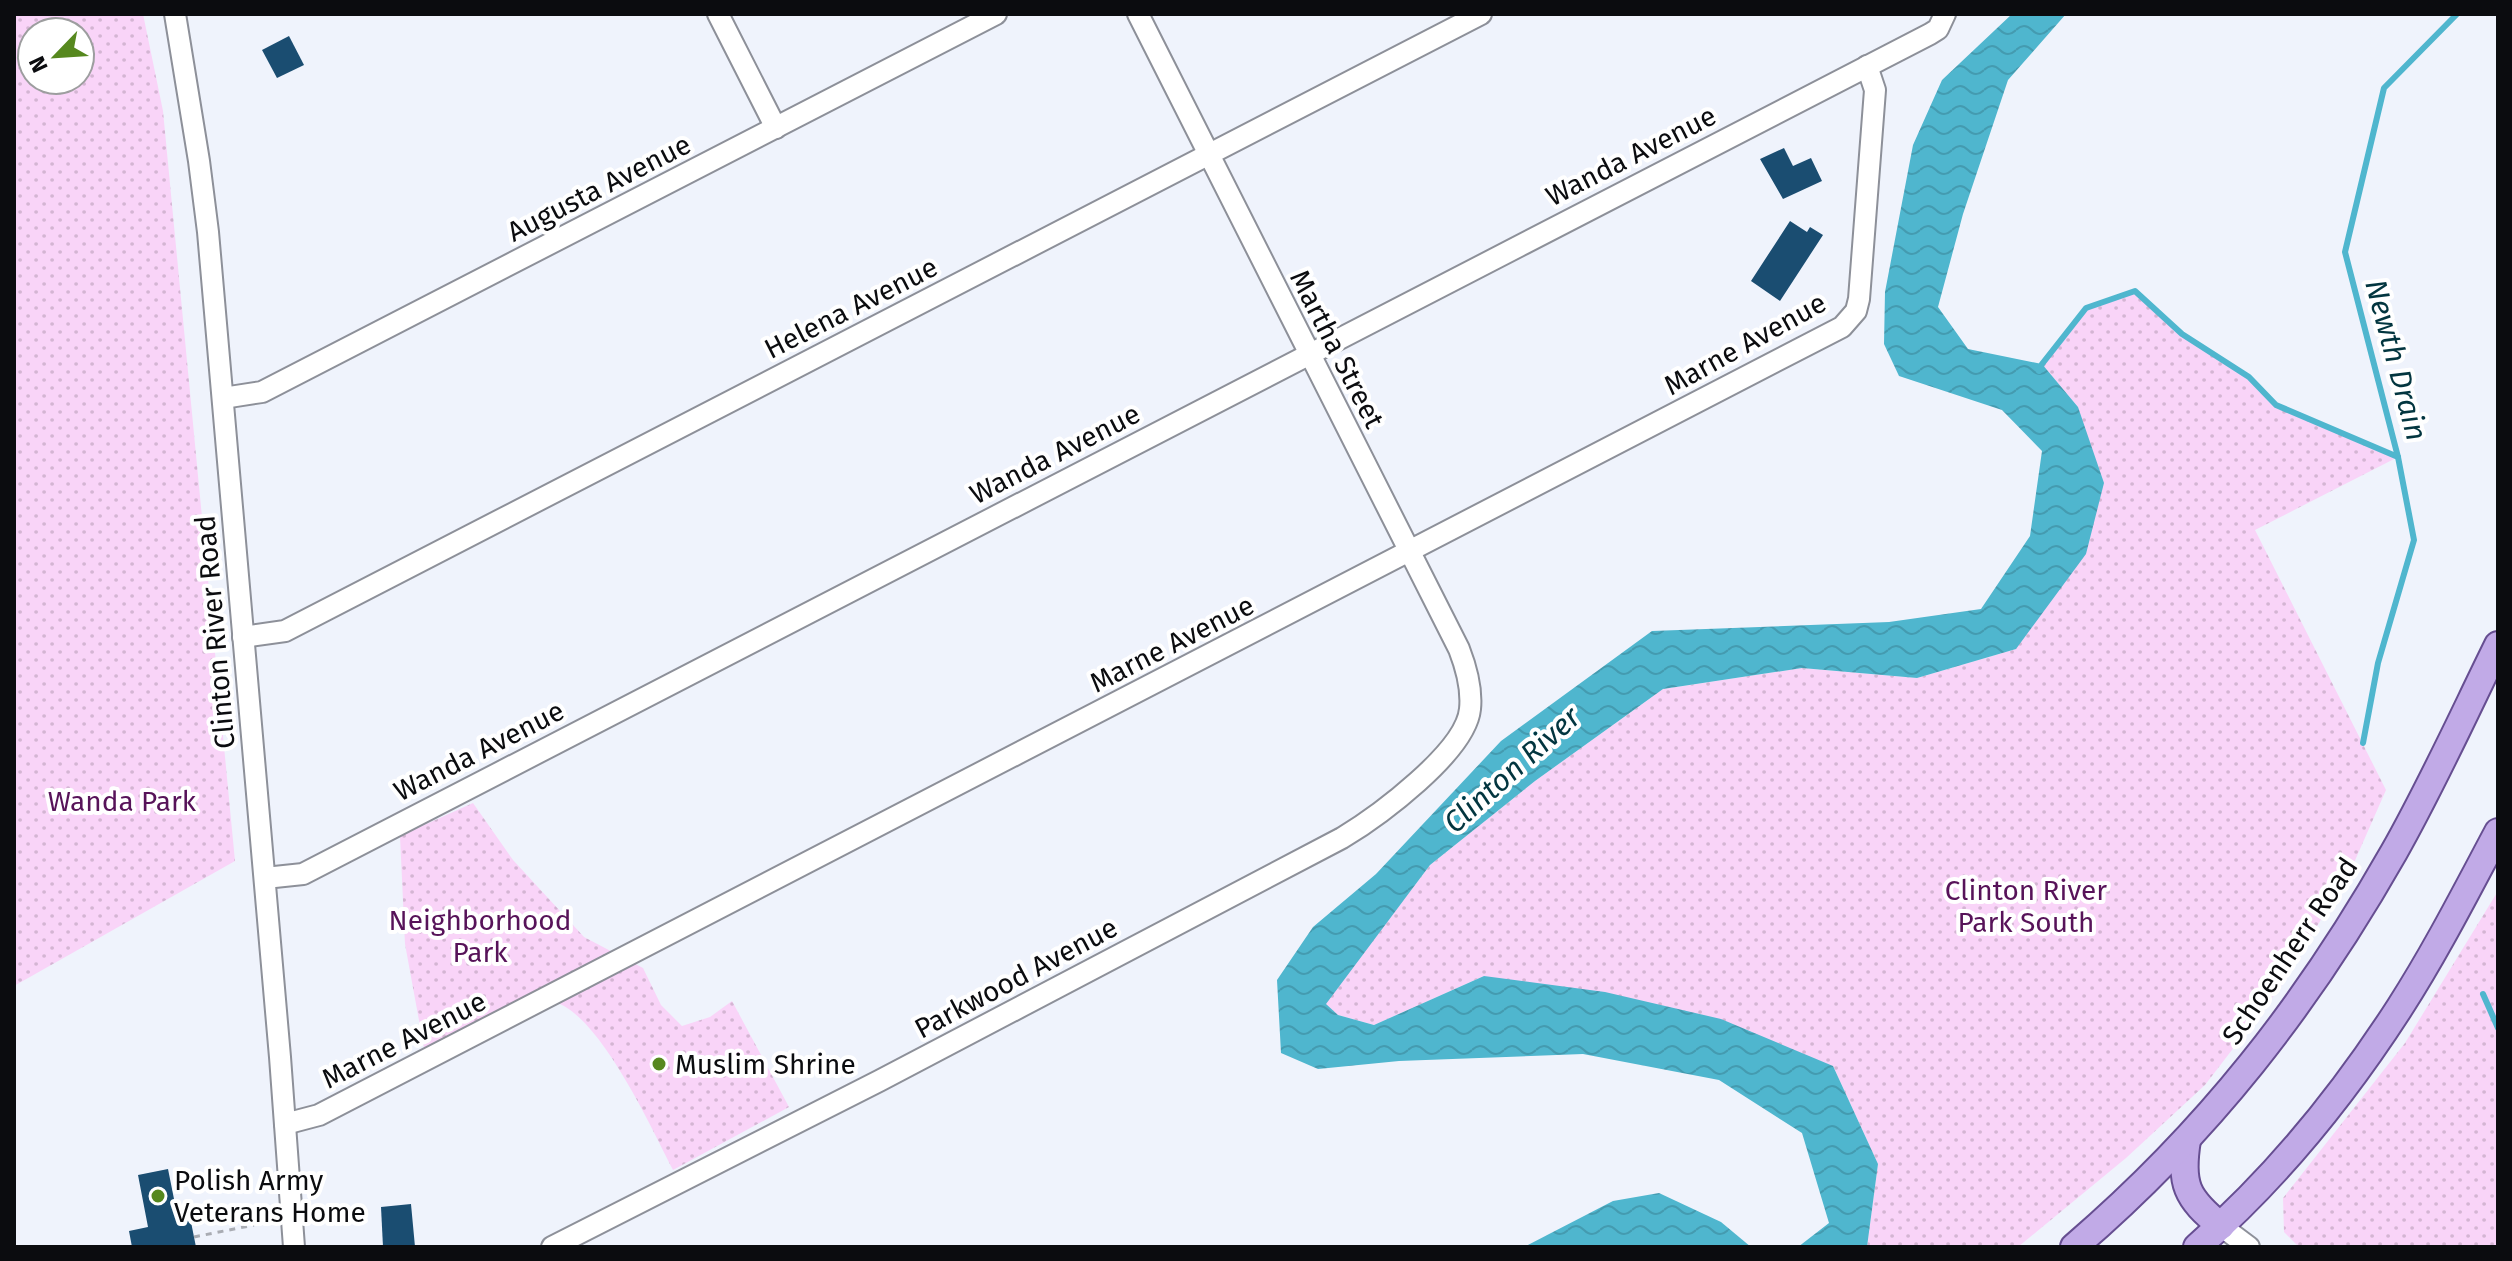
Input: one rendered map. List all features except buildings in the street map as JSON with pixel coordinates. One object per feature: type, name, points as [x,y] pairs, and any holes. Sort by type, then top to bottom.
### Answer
[{"type":"main road","name":"Schoenherr Road","points":[[2074,1247],[2187,1140],[2263,1052],[2340,943],[2395,850],[2498,645]]},
{"type":"main road","points":[[2197,1247],[2300,1143],[2350,1078],[2400,1007],[2447,928],[2498,832]]},
{"type":"main road","points":[[2187,1140],[2183,1165],[2185,1183],[2199,1209],[2221,1226]]},
{"type":"street","name":"Clinton River Road","points":[[175,14],[199,161],[223,398],[294,1247]]},
{"type":"street","points":[[718,14],[776,128]]},
{"type":"street","name":"Augusta Avenue","points":[[223,398],[262,392],[996,14]]},
{"type":"street","name":"Martha Street","points":[[1138,14],[1459,649],[1469,688],[1470,713]]},
{"type":"street","name":"Helena Avenue","points":[[243,637],[285,631],[1481,14]]},
{"type":"street","name":"Wanda Avenue","points":[[265,878],[303,874],[1938,29],[1945,14]]},
{"type":"street","name":"Marne Avenue","points":[[285,1124],[303,1121],[334,1108],[1833,332],[1856,311],[1859,299],[1875,90],[1867,66]]},
{"type":"street","name":"Parkwood Avenue","points":[[552,1247],[893,1074],[1333,843],[1370,821],[1407,792],[1439,761],[1470,713]]},
{"type":"street","points":[[2221,1226],[2249,1247]]},
{"type":"path","points":[[194,1237],[254,1225]]},
{"type":"green space","name":"Wanda Park","points":[[14,14],[143,14],[163,111],[235,861],[14,986]]},
{"type":"green space","name":"Clinton River Park South","points":[[2135,291],[2182,334],[2249,377],[2276,405],[2398,457],[2255,530],[2386,790],[2353,865],[2285,981],[2205,1085],[2126,1158],[2018,1247],[1867,1247],[1878,1164],[1833,1066],[1484,976],[1374,1025],[1338,1015],[1325,1004],[1430,865],[1535,781],[1663,689],[1802,668],[1917,678],[2016,649],[2078,407],[2042,364],[2086,308]]},
{"type":"green space","name":"Neighborhood Park","points":[[473,803],[513,860],[584,937],[643,968],[661,1005],[682,1026],[710,1017],[732,1001],[789,1107],[673,1170],[611,1057],[580,1018],[560,1004],[528,995],[425,1053],[405,944],[400,836]]},
{"type":"green space","points":[[2498,891],[2498,1247],[2299,1247],[2284,1232],[2283,1198],[2405,1043]]},
{"type":"water","name":"Clinton River","points":[[2012,14],[2066,14],[2008,80],[1963,214],[1938,307],[1968,349],[2042,364],[2078,407],[2104,483],[2086,554],[2016,649],[1917,678],[1802,668],[1663,689],[1535,781],[1430,865],[1326,1004],[1338,1015],[1374,1025],[1484,976],[1605,992],[1721,1019],[1833,1066],[1878,1164],[1867,1247],[1798,1247],[1829,1223],[1802,1133],[1719,1080],[1583,1054],[1399,1061],[1318,1069],[1281,1053],[1277,980],[1313,927],[1376,874],[1501,741],[1652,631],[1889,622],[1981,609],[2030,536],[2042,451],[2002,410],[1899,376],[1884,344],[1885,292],[1913,145],[1942,80]]},
{"type":"water","points":[[1659,1193],[1721,1222],[1751,1247],[1524,1247],[1613,1201]]},
{"type":"waterway","name":"Newth Drain","points":[[2363,743],[2378,663],[2414,540],[2398,457],[2345,252],[2384,88],[2457,14]]},
{"type":"waterway","points":[[2039,371],[2086,308],[2135,291],[2182,334],[2249,377],[2276,405],[2398,457]]},
{"type":"waterway","name":"Newth Drain","points":[[2483,994],[2498,1028]]},
{"type":"place","name":"Muslim Shrine","points":[[659,1064]]},
{"type":"place","name":"Polish Army Veterans Home","points":[[158,1196]]}]
